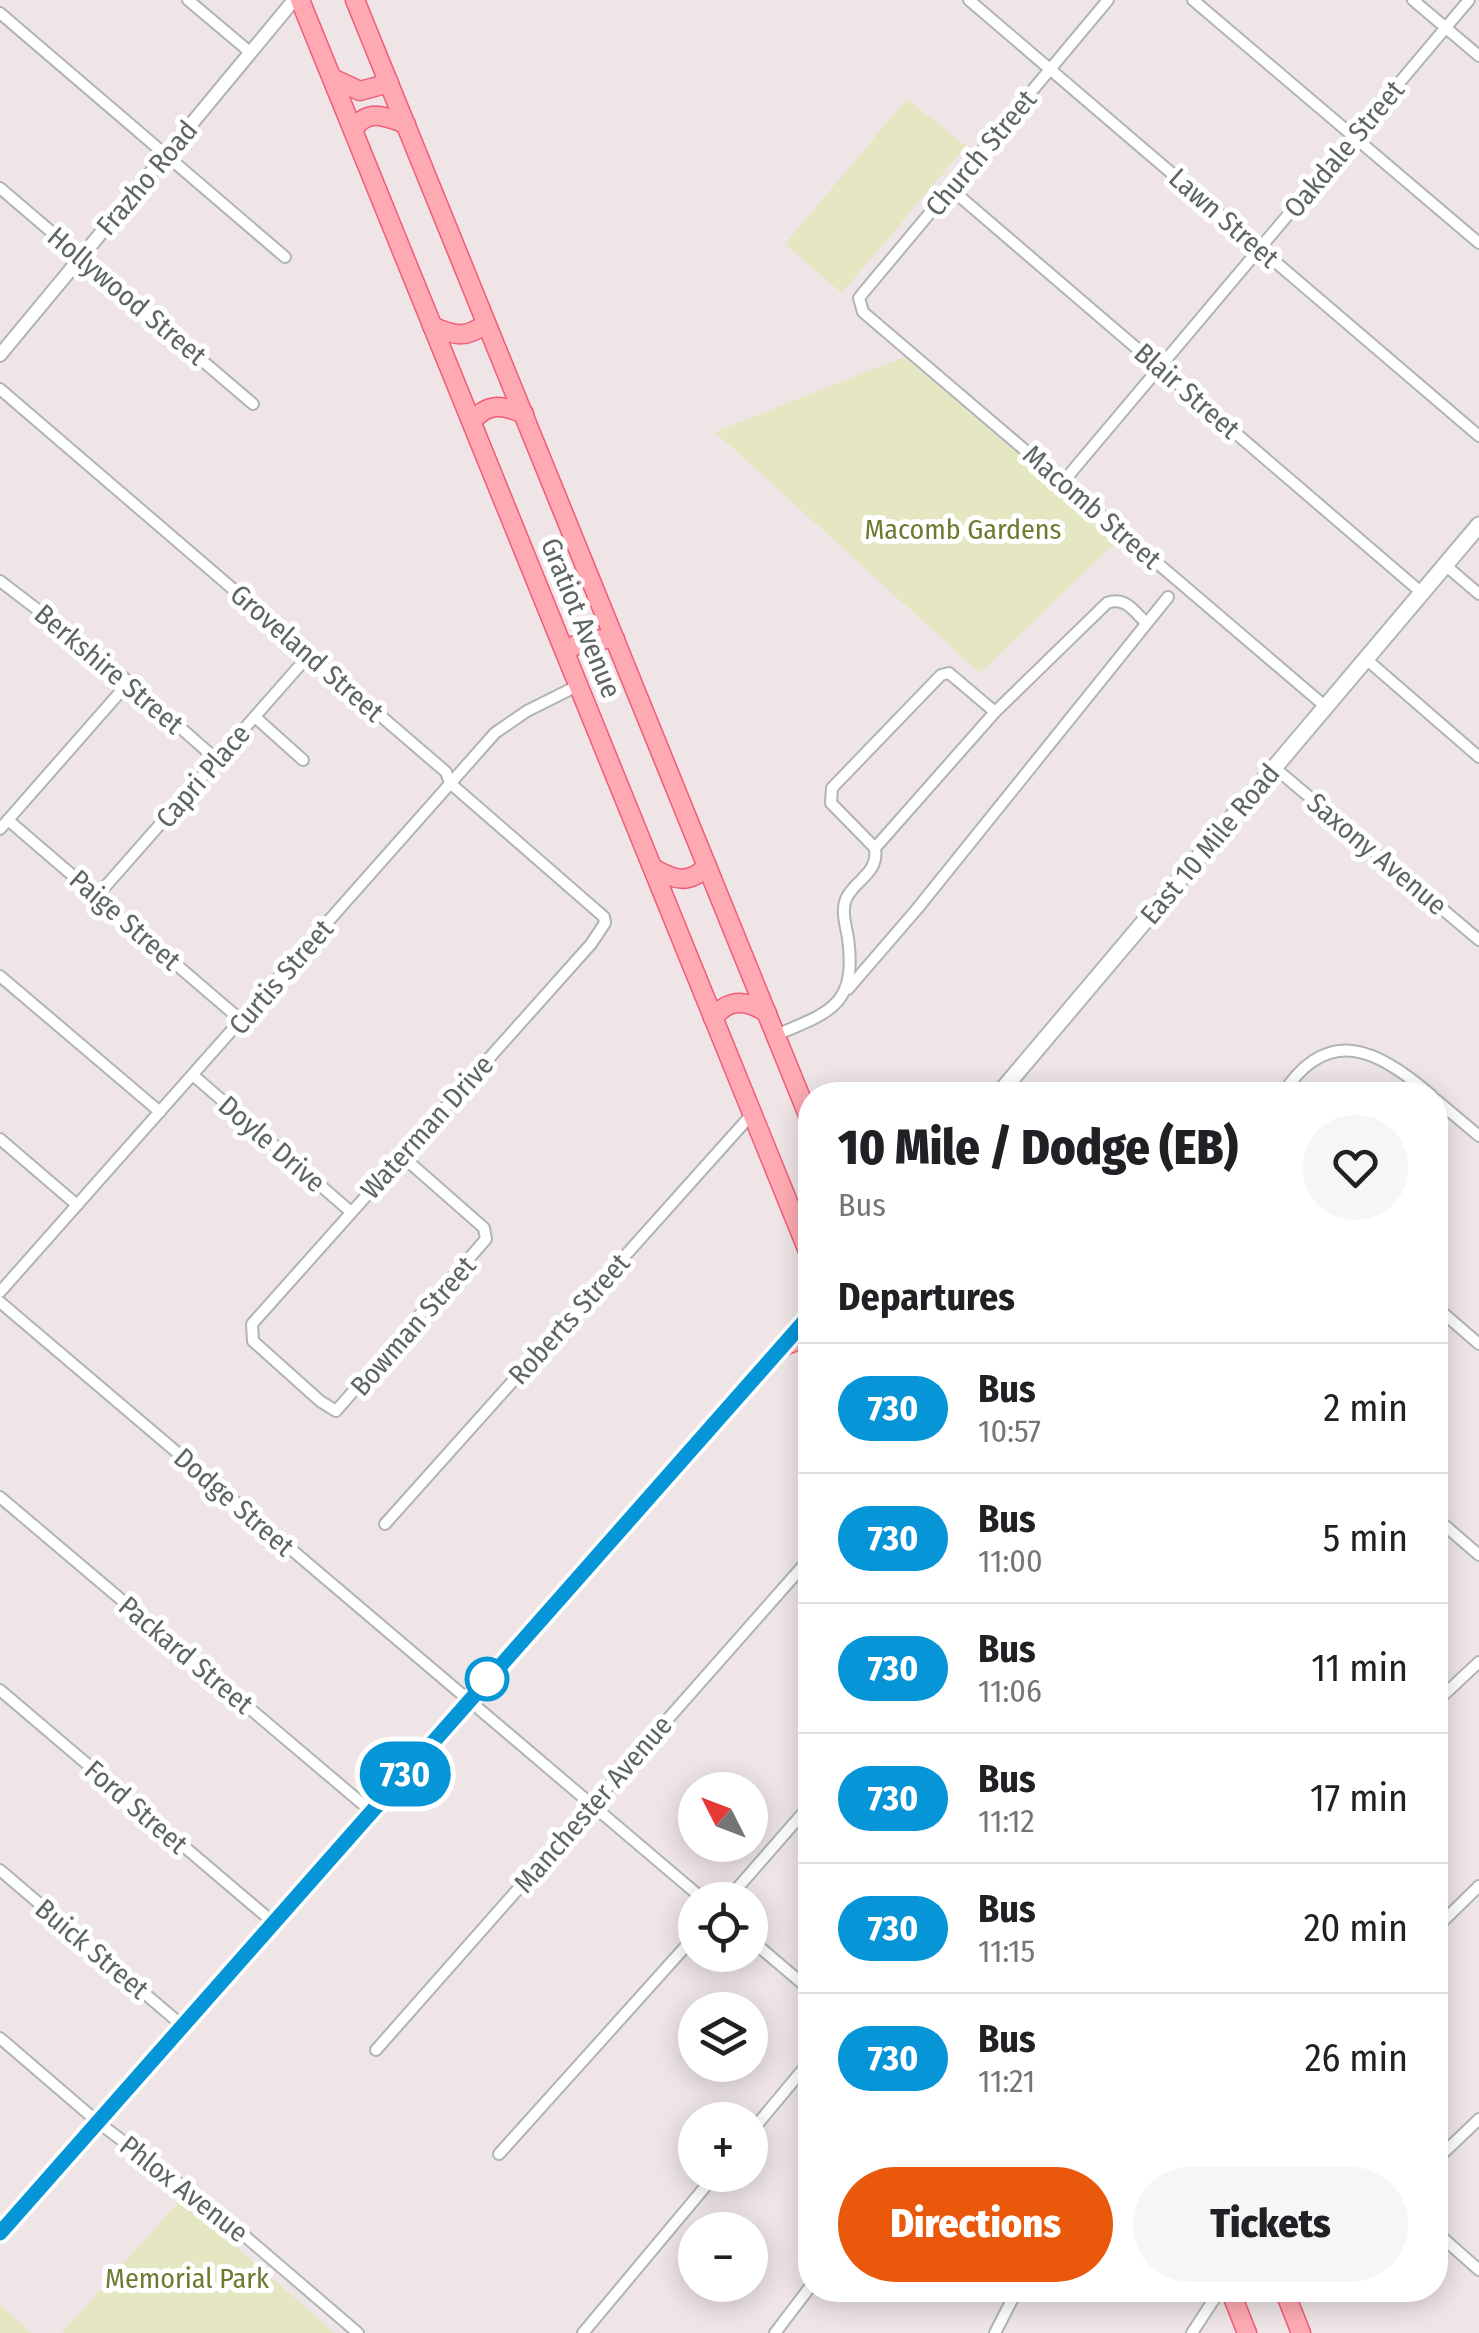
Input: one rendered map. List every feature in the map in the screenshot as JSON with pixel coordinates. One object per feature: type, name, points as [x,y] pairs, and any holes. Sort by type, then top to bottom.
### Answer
[{"type":"main road","name":"Gratiot Avenue","points":[[297,0],[752,1114],[798,1210]]},
{"type":"main road","name":"Gratiot Avenue","points":[[355,0],[798,1090]]},
{"type":"main road","points":[[332,78],[360,92],[389,83]]},
{"type":"main road","points":[[353,130],[361,119],[372,115],[406,124]]},
{"type":"main road","points":[[432,326],[448,334],[467,336],[486,323]]},
{"type":"main road","points":[[472,422],[481,411],[494,406],[524,414]]},
{"type":"main road","points":[[1445,565],[1479,525]]},
{"type":"main road","name":"East 10 Mile Road","points":[[1009,1082],[1445,565]]},
{"type":"main road","points":[[565,652],[582,640],[616,640]]},
{"type":"main road","points":[[653,868],[676,879],[688,879],[707,866]]},
{"type":"main road","points":[[714,1018],[724,1007],[736,1002],[767,1013]]},
{"type":"main road","points":[[2,2228],[99,2124],[798,1329]]},
{"type":"main road","points":[[781,1347],[798,1341]]},
{"type":"main road","points":[[1235,2302],[1247,2333]]},
{"type":"main road","points":[[1294,2302],[1301,2333]]},
{"type":"street","points":[[188,0],[251,54]]},
{"type":"street","name":"Frazho Road","points":[[0,355],[297,0]]},
{"type":"street","name":"Lawn Street","points":[[968,0],[1479,436]]},
{"type":"street","name":"Church Street","points":[[860,306],[863,293],[1108,0]]},
{"type":"street","points":[[1193,0],[1479,243]]},
{"type":"street","points":[[1413,0],[1479,56]]},
{"type":"street","name":"Oakdale Street","points":[[1064,482],[1470,0]]},
{"type":"street","points":[[0,13],[286,257]]},
{"type":"street","name":"Hollywood Street","points":[[0,188],[253,404]]},
{"type":"street","name":"Blair Street","points":[[951,189],[1422,592]]},
{"type":"street","name":"Macomb Street","points":[[860,306],[1326,707]]},
{"type":"street","name":"Groveland Street","points":[[0,389],[446,772],[450,783],[599,911],[605,923]]},
{"type":"street","points":[[1445,565],[1479,594]]},
{"type":"street","name":"Berkshire Street","points":[[0,581],[129,682],[217,760]]},
{"type":"street","points":[[776,1035],[820,1018],[837,1006],[1142,634],[1146,623],[1168,597]]},
{"type":"street","points":[[848,990],[846,900],[870,872],[875,848],[995,712],[1107,603],[1124,602],[1146,623]]},
{"type":"street","name":"Capri Place","points":[[97,896],[309,655]]},
{"type":"street","points":[[1366,660],[1479,756]]},
{"type":"street","points":[[875,848],[831,804],[832,788],[940,676],[948,673],[995,712]]},
{"type":"street","points":[[4,824],[129,682]]},
{"type":"street","name":"Curtis Street","points":[[0,1292],[450,783],[505,726],[578,684]]},
{"type":"street","points":[[255,717],[303,760]]},
{"type":"street","name":"Saxony Avenue","points":[[1275,768],[1479,940]]},
{"type":"street","name":"Paige Street","points":[[4,824],[97,896],[242,1021]]},
{"type":"street","name":"Waterman Drive","points":[[250,1332],[258,1316],[592,944],[605,923]]},
{"type":"street","points":[[0,976],[160,1112]]},
{"type":"street","points":[[1291,1082],[1312,1062],[1353,1050],[1384,1058],[1414,1082]]},
{"type":"street","name":"Doyle Drive","points":[[194,1076],[350,1212]]},
{"type":"street","points":[[1448,1110],[1479,1136]]},
{"type":"street","name":"Roberts Street","points":[[386,1524],[752,1114]]},
{"type":"street","points":[[0,1139],[77,1206]]},
{"type":"street","name":"Bowman Street","points":[[250,1332],[253,1341],[336,1411],[486,1239],[484,1228],[402,1156]]},
{"type":"street","name":"Dodge Street","points":[[0,1302],[683,1882]]},
{"type":"street","points":[[1448,1317],[1479,1344]]},
{"type":"street","name":"Packard Street","points":[[0,1497],[372,1812]]},
{"type":"street","points":[[1448,1528],[1479,1555]]},
{"type":"street","name":"Manchester Avenue","points":[[376,2050],[798,1572]]},
{"type":"street","points":[[1448,1691],[1479,1662]]},
{"type":"street","name":"Ford Street","points":[[0,1690],[274,1924]]},
{"type":"street","points":[[743,1882],[798,1819]]},
{"type":"street","name":"Buick Street","points":[[0,1870],[184,2027]]},
{"type":"street","points":[[1448,1916],[1479,1886]]},
{"type":"street","points":[[768,1954],[798,1980]]},
{"type":"street","points":[[499,2154],[678,1955]]},
{"type":"street","name":"Phlox Avenue","points":[[0,2038],[99,2124],[218,2212],[358,2333]]},
{"type":"street","points":[[768,2111],[798,2075]]},
{"type":"street","points":[[1448,2149],[1479,2119]]},
{"type":"street","points":[[583,2333],[701,2192]]},
{"type":"street","points":[[1448,2243],[1479,2270]]},
{"type":"street","points":[[775,2333],[798,2302]]},
{"type":"street","points":[[995,2333],[1011,2302]]},
{"type":"street","points":[[1192,2333],[1212,2302]]},
{"type":"green space","points":[[907,99],[966,146],[842,293],[785,244]]},
{"type":"green space","name":"Macomb Gardens","points":[[904,357],[1119,539],[980,673],[715,432]]},
{"type":"green space","name":"Memorial Park","points":[[181,2199],[335,2333],[62,2333]]},
{"type":"green space","name":"Memorial Park","points":[[0,2305],[32,2333],[0,2333]]},
{"type":"bus line","name":"730","points":[[0,2233],[798,1328]]}]
